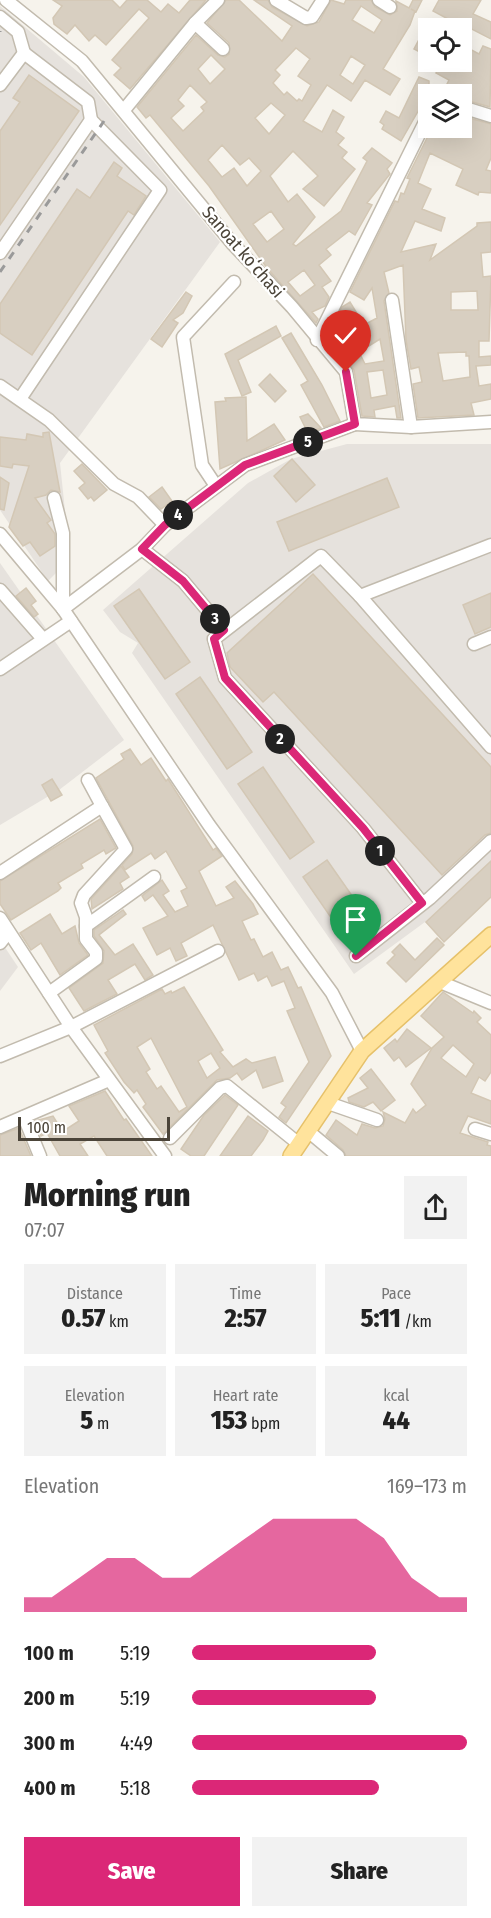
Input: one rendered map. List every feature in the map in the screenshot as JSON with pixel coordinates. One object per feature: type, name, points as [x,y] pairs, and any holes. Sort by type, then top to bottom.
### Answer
[{"type":"main road","points":[[295,1150],[362,1051],[491,935]]},
{"type":"street","name":"Sanoat koʻchasi","points":[[6,0],[82,62],[232,243],[346,372],[355,424]]},
{"type":"street","points":[[124,110],[195,23],[218,0]]},
{"type":"street","points":[[276,0],[306,18],[312,18],[323,0]]},
{"type":"street","points":[[379,0],[390,7]]},
{"type":"street","points":[[0,17],[18,32],[24,53],[88,102],[92,120],[160,190],[20,399]]},
{"type":"street","points":[[195,23],[223,49]]},
{"type":"street","points":[[0,86],[24,53]]},
{"type":"street","points":[[472,110],[491,116]]},
{"type":"street","points":[[0,253],[92,120]]},
{"type":"street","points":[[317,340],[418,136]]},
{"type":"street","points":[[216,486],[202,465],[183,337],[234,282]]},
{"type":"street","points":[[392,300],[411,427]]},
{"type":"street","points":[[0,386],[49,420],[114,484],[138,497],[165,525]]},
{"type":"street","points":[[63,609],[142,549],[165,525],[245,465],[355,424],[411,427],[491,422]]},
{"type":"street","points":[[54,498],[63,533],[63,609]]},
{"type":"street","points":[[0,534],[63,609],[209,825],[332,993],[362,1051]]},
{"type":"street","points":[[360,596],[491,545]]},
{"type":"street","points":[[142,549],[183,581],[224,630]]},
{"type":"street","points":[[422,903],[363,828],[225,678],[214,639],[321,556],[360,596],[491,747]]},
{"type":"street","points":[[0,590],[43,639]]},
{"type":"street","points":[[0,669],[71,621]]},
{"type":"street","points":[[474,644],[491,637]]},
{"type":"street","points":[[49,993],[96,959],[96,952],[87,939],[81,903],[84,895],[126,849],[88,780]]},
{"type":"street","points":[[0,873],[102,806]]},
{"type":"street","points":[[356,956],[422,903],[491,842]]},
{"type":"street","points":[[86,926],[154,877]]},
{"type":"street","points":[[0,918],[71,1028],[165,1156]]},
{"type":"street","points":[[0,931],[4,938],[0,943]]},
{"type":"street","points":[[0,1056],[71,1028],[218,951]]},
{"type":"street","points":[[440,982],[491,1003]]},
{"type":"street","points":[[0,1127],[109,1080]]},
{"type":"street","points":[[170,1138],[220,1088],[227,1086],[295,1150]]},
{"type":"street","points":[[328,1103],[377,1120]]},
{"type":"street","points":[[24,1118],[40,1156]]},
{"type":"street","points":[[475,1129],[491,1134]]},
{"type":"street","points":[[308,1131],[338,1156]]},
{"type":"shaded area","points":[[0,6],[84,77],[220,242],[60,463],[70,559],[48,581],[0,510]]},
{"type":"shaded area","points":[[347,444],[491,444],[491,897],[444,942],[425,922],[354,974],[132,653],[138,643],[120,632],[103,610],[248,483],[291,459]]},
{"type":"shaded area","points":[[0,563],[124,740],[59,790],[0,825]]},
{"type":"shaded area","points":[[0,940],[18,967],[0,991]]},
{"type":"building","points":[[53,0],[112,0],[120,8],[127,0],[147,0],[161,12],[168,4],[179,13],[190,0],[206,0],[130,89],[114,75],[121,68],[112,60],[149,18],[139,9],[106,45],[95,35],[89,41],[75,25],[67,34],[54,24],[53,18],[62,6]]},
{"type":"building","points":[[226,0],[239,0],[282,41],[292,26],[254,0],[268,0],[272,7],[307,26],[319,22],[331,0],[344,4],[346,0],[371,0],[375,7],[390,15],[397,11],[396,1],[409,8],[413,0],[422,0],[410,25],[383,69],[400,79],[390,95],[365,80],[351,101],[327,85],[303,121],[322,132],[333,110],[344,117],[336,132],[344,138],[338,145],[347,152],[342,158],[355,169],[324,206],[303,189],[318,176],[293,151],[270,176],[288,202],[297,194],[315,217],[293,244],[296,246],[341,211],[367,161],[363,158],[372,148],[392,163],[387,169],[390,174],[367,203],[372,205],[355,235],[349,231],[326,249],[331,255],[319,265],[331,281],[322,287],[329,297],[325,306],[312,312],[318,319],[316,323],[267,268],[209,186],[150,115],[146,118],[137,107],[196,35],[218,55],[225,57],[229,54],[229,43],[207,23]],"holes":[[[361,6],[382,20],[374,33],[352,20]],[[296,48],[310,59],[298,76],[311,85],[302,101],[299,99],[297,101],[287,92],[284,95],[273,83],[280,75],[275,70]],[[211,55],[225,69],[210,84],[198,69]],[[351,56],[365,65],[353,84],[340,75]],[[190,85],[207,102],[201,107],[204,111],[183,131],[171,118],[184,106],[178,100]],[[271,103],[285,115],[269,134],[255,118]],[[222,145],[240,165],[249,158],[261,171],[247,186],[234,168],[222,177],[208,160]],[[271,211],[284,229],[267,242],[253,224]],[[304,270],[315,285],[300,296],[288,282]]]},
{"type":"building","points":[[439,0],[481,0],[473,14],[491,22],[491,39],[472,29],[472,18],[446,18],[433,11]]},
{"type":"building","points":[[483,46],[491,49],[490,107],[472,102],[472,84],[447,84],[449,80],[436,73],[472,72],[472,50],[479,54]]},
{"type":"building","points":[[29,75],[79,111],[0,225],[0,131],[20,102],[13,98]]},
{"type":"building","points":[[419,77],[429,81],[429,84],[418,84],[418,111],[401,141],[382,129],[384,125],[380,122],[386,111],[399,118]]},
{"type":"building","points":[[472,119],[491,124],[491,158],[486,170],[491,171],[491,193],[479,192],[478,195],[456,185],[463,169],[430,153],[418,183],[431,189],[422,209],[445,218],[441,231],[415,221],[401,252],[436,244],[430,260],[477,226],[477,223],[491,222],[491,252],[481,253],[483,277],[491,276],[489,341],[479,341],[479,357],[491,356],[491,365],[476,366],[479,386],[491,384],[491,399],[471,403],[474,415],[418,418],[413,384],[422,382],[419,367],[411,369],[406,340],[403,265],[384,272],[389,293],[384,301],[401,418],[397,418],[395,406],[374,410],[375,417],[362,416],[354,370],[340,352],[344,350],[339,341],[328,336],[342,307],[350,302],[364,325],[377,318],[372,288],[364,300],[350,292],[395,201],[398,202],[401,193],[404,194],[410,179],[407,178],[427,138],[472,138]],"holes":[[[477,291],[478,310],[451,310],[451,292]],[[380,339],[384,361],[365,364],[359,352]],[[466,352],[466,356],[469,356],[470,377],[443,381],[438,353]],[[383,370],[387,395],[371,398],[367,372]]]},
{"type":"building","points":[[114,162],[122,168],[117,176],[146,196],[134,215],[128,211],[32,355],[0,333],[0,304],[77,189],[90,198]]},
{"type":"building","points":[[186,292],[192,296],[183,313],[173,320],[178,323],[162,347],[151,339]]},
{"type":"building","points":[[276,326],[281,336],[238,360],[251,392],[242,396],[225,354]]},
{"type":"building","points":[[291,333],[340,421],[324,427],[301,385],[308,381],[282,338]]},
{"type":"building","points":[[270,374],[286,391],[275,402],[259,385]]},
{"type":"building","points":[[246,397],[247,441],[274,424],[285,440],[220,469],[215,402],[226,401],[225,398]]},
{"type":"building","points":[[308,414],[321,428],[308,433],[300,417]]},
{"type":"building","points":[[49,432],[60,492],[51,490],[46,495],[35,498],[51,520],[47,523],[55,534],[55,546],[40,556],[30,542],[23,546],[9,527],[29,466],[13,464],[12,468],[0,466],[0,437],[26,440],[27,434],[43,437],[43,433]]},
{"type":"building","points":[[292,459],[315,485],[296,502],[274,476]]},
{"type":"building","points":[[82,464],[107,490],[94,501],[91,497],[88,499],[79,488],[85,483],[74,471]]},
{"type":"building","points":[[0,477],[9,483],[4,510],[0,509]]},
{"type":"building","points":[[387,478],[399,507],[289,551],[277,522]]},
{"type":"building","points":[[162,487],[172,501],[161,509],[149,497]]},
{"type":"building","points":[[313,574],[491,767],[491,833],[485,835],[442,875],[274,692],[263,702],[230,667],[227,653]]},
{"type":"building","points":[[26,588],[36,601],[31,605],[38,614],[34,617],[16,596]]},
{"type":"building","points":[[139,589],[190,662],[165,679],[114,606]]},
{"type":"building","points":[[491,593],[491,627],[475,634],[463,605]]},
{"type":"building","points":[[200,677],[252,752],[227,769],[176,694]]},
{"type":"building","points":[[130,749],[141,765],[151,758],[166,781],[168,779],[213,850],[216,848],[222,856],[199,871],[216,906],[234,898],[226,887],[235,881],[258,914],[242,921],[251,940],[254,939],[263,957],[272,952],[281,970],[288,967],[298,988],[301,987],[331,1056],[286,1123],[279,1117],[286,1107],[281,1103],[309,1062],[287,1011],[295,1008],[284,981],[272,986],[267,976],[258,981],[254,973],[239,980],[213,925],[181,943],[187,956],[176,961],[170,948],[157,955],[143,928],[168,916],[153,895],[145,901],[142,896],[162,880],[169,891],[163,895],[175,912],[188,906],[181,891],[187,888],[166,851],[155,859],[151,853],[125,870],[122,865],[132,854],[133,846],[96,778],[124,759],[121,754]]},
{"type":"building","points":[[263,767],[314,842],[290,859],[238,784]]},
{"type":"building","points":[[52,779],[62,795],[51,801],[42,785]]},
{"type":"building","points":[[100,819],[116,848],[106,854],[104,850],[81,864],[83,868],[58,883],[61,888],[58,891],[11,920],[0,904],[0,881]]},
{"type":"building","points":[[327,860],[376,930],[352,948],[303,877]]},
{"type":"building","points":[[491,861],[491,897],[444,942],[426,922]]},
{"type":"building","points":[[121,866],[129,877],[120,883],[123,889],[92,909],[91,899]]},
{"type":"building","points":[[123,910],[126,914],[99,935],[115,955],[133,944],[153,975],[145,980],[135,964],[108,980],[117,994],[84,1011],[69,988],[103,963],[104,951],[94,936],[94,930]]},
{"type":"building","points":[[50,914],[62,934],[75,926],[79,943],[88,955],[60,975],[41,943],[31,950],[20,933]]},
{"type":"building","points":[[437,938],[444,945],[406,982],[387,963],[395,955],[392,952],[400,944],[415,960]]},
{"type":"building","points":[[184,987],[223,1050],[220,1052],[233,1067],[246,1059],[252,1063],[275,1057],[283,1081],[263,1088],[256,1070],[242,1080],[237,1073],[230,1078],[217,1080],[163,1134],[143,1107],[146,1104],[137,1090],[134,1093],[124,1082],[105,1053],[108,1051],[94,1025],[162,989],[165,994],[171,991],[172,993]],"holes":[[[151,1038],[187,1107],[179,1112],[161,1086],[157,1089],[146,1072],[150,1069],[137,1047]],[[211,1053],[220,1068],[207,1078],[198,1061]]]},
{"type":"building","points":[[443,992],[473,1013],[474,1011],[481,1018],[477,1022],[491,1035],[491,1072],[485,1081],[479,1077],[471,1093],[491,1101],[491,1124],[468,1116],[460,1133],[488,1142],[487,1145],[491,1146],[491,1156],[346,1156],[343,1150],[326,1135],[336,1120],[357,1135],[362,1124],[375,1128],[383,1126],[385,1119],[383,1112],[405,1123],[413,1109],[416,1113],[426,1105],[411,1084],[432,1048],[444,1037],[421,1016]],"holes":[[[453,1045],[474,1064],[466,1077],[441,1058]]]},
{"type":"building","points":[[407,1029],[431,1048],[406,1067],[399,1057],[394,1061],[384,1048],[395,1039],[397,1042]]},
{"type":"building","points":[[371,1069],[395,1100],[381,1111],[373,1102],[364,1107],[349,1102],[348,1098],[368,1088],[360,1078]]},
{"type":"building","points":[[105,1091],[152,1156],[107,1156],[94,1136],[80,1144],[88,1156],[60,1156],[47,1133],[41,1136],[35,1121],[53,1116],[61,1129],[64,1127],[65,1130],[79,1121],[69,1106]]},
{"type":"building","points":[[225,1095],[238,1105],[204,1156],[191,1156],[181,1149],[204,1115]]},
{"type":"building","points":[[248,1116],[268,1131],[263,1140],[251,1156],[220,1156]]},
{"type":"building","points":[[19,1128],[31,1156],[0,1156],[0,1135]]},
{"type":"railway","points":[[0,272],[104,121]]},
{"type":"route","points":[[346,372],[355,424],[245,465],[165,525],[142,549],[183,581],[224,630],[214,639],[225,678],[363,828],[422,903],[356,956]]}]
